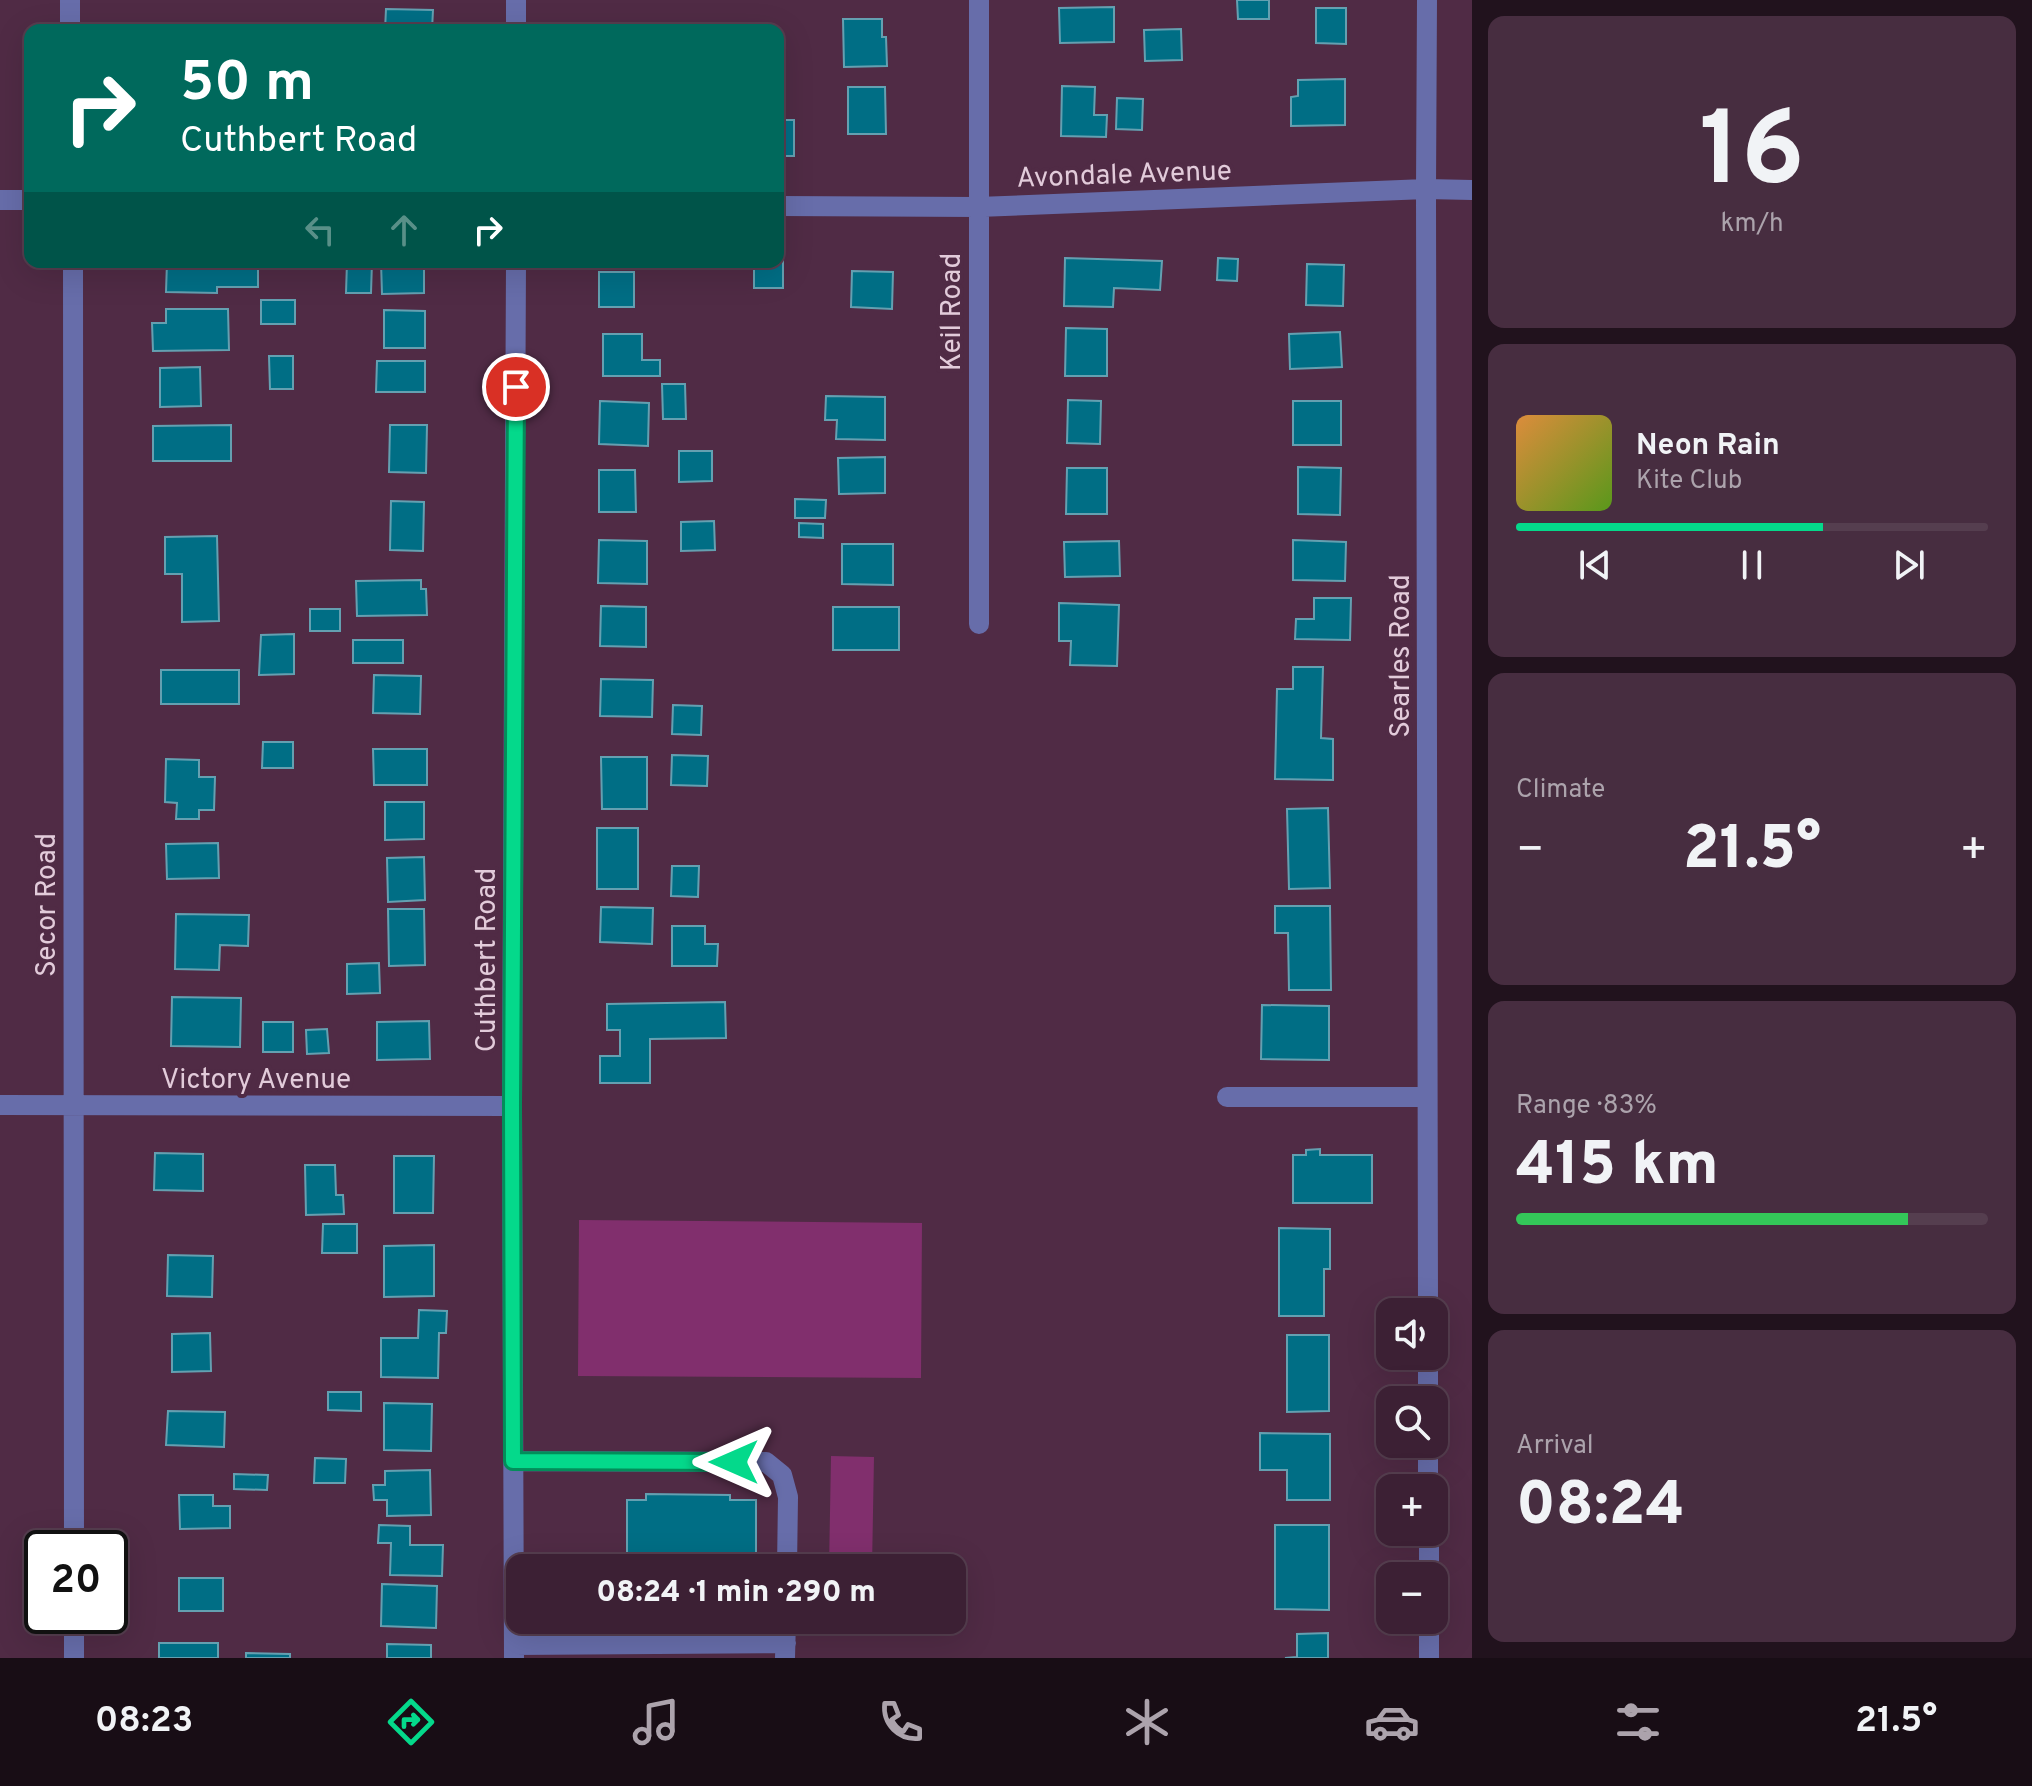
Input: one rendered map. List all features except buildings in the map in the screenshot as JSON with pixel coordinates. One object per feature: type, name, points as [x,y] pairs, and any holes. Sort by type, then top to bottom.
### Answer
[{"type":"street","points":[[70,0],[70,24]]},
{"type":"street","points":[[516,0],[516,24]]},
{"type":"street","name":"Keil Road","points":[[979,0],[979,624]]},
{"type":"street","name":"Searles Road","points":[[1427,0],[1428,1298]]},
{"type":"street","name":"Avondale Avenue","points":[[784,206],[978,207],[1426,189],[1472,190]]},
{"type":"street","points":[[0,200],[24,200]]},
{"type":"street","name":"Secor Road","points":[[73,268],[74,1530]]},
{"type":"street","name":"Cuthbert Road","points":[[514,1651],[512,1106],[516,268]]},
{"type":"street","points":[[1227,1097],[1427,1097]]},
{"type":"street","name":"Victory Avenue","points":[[0,1105],[512,1106]]},
{"type":"street","points":[[513,1461],[766,1462],[782,1475],[788,1497],[787,1554]]},
{"type":"street","points":[[74,1634],[74,1658]]},
{"type":"street","points":[[1429,1634],[1429,1658]]},
{"type":"street","points":[[514,1651],[786,1650]]},
{"type":"shaded area","points":[[579,1220],[922,1223],[921,1378],[578,1376]]},
{"type":"shaded area","points":[[831,1456],[874,1457],[872,1554],[829,1554]]},
{"type":"route","points":[[516,387],[513,1461],[734,1462]]}]
